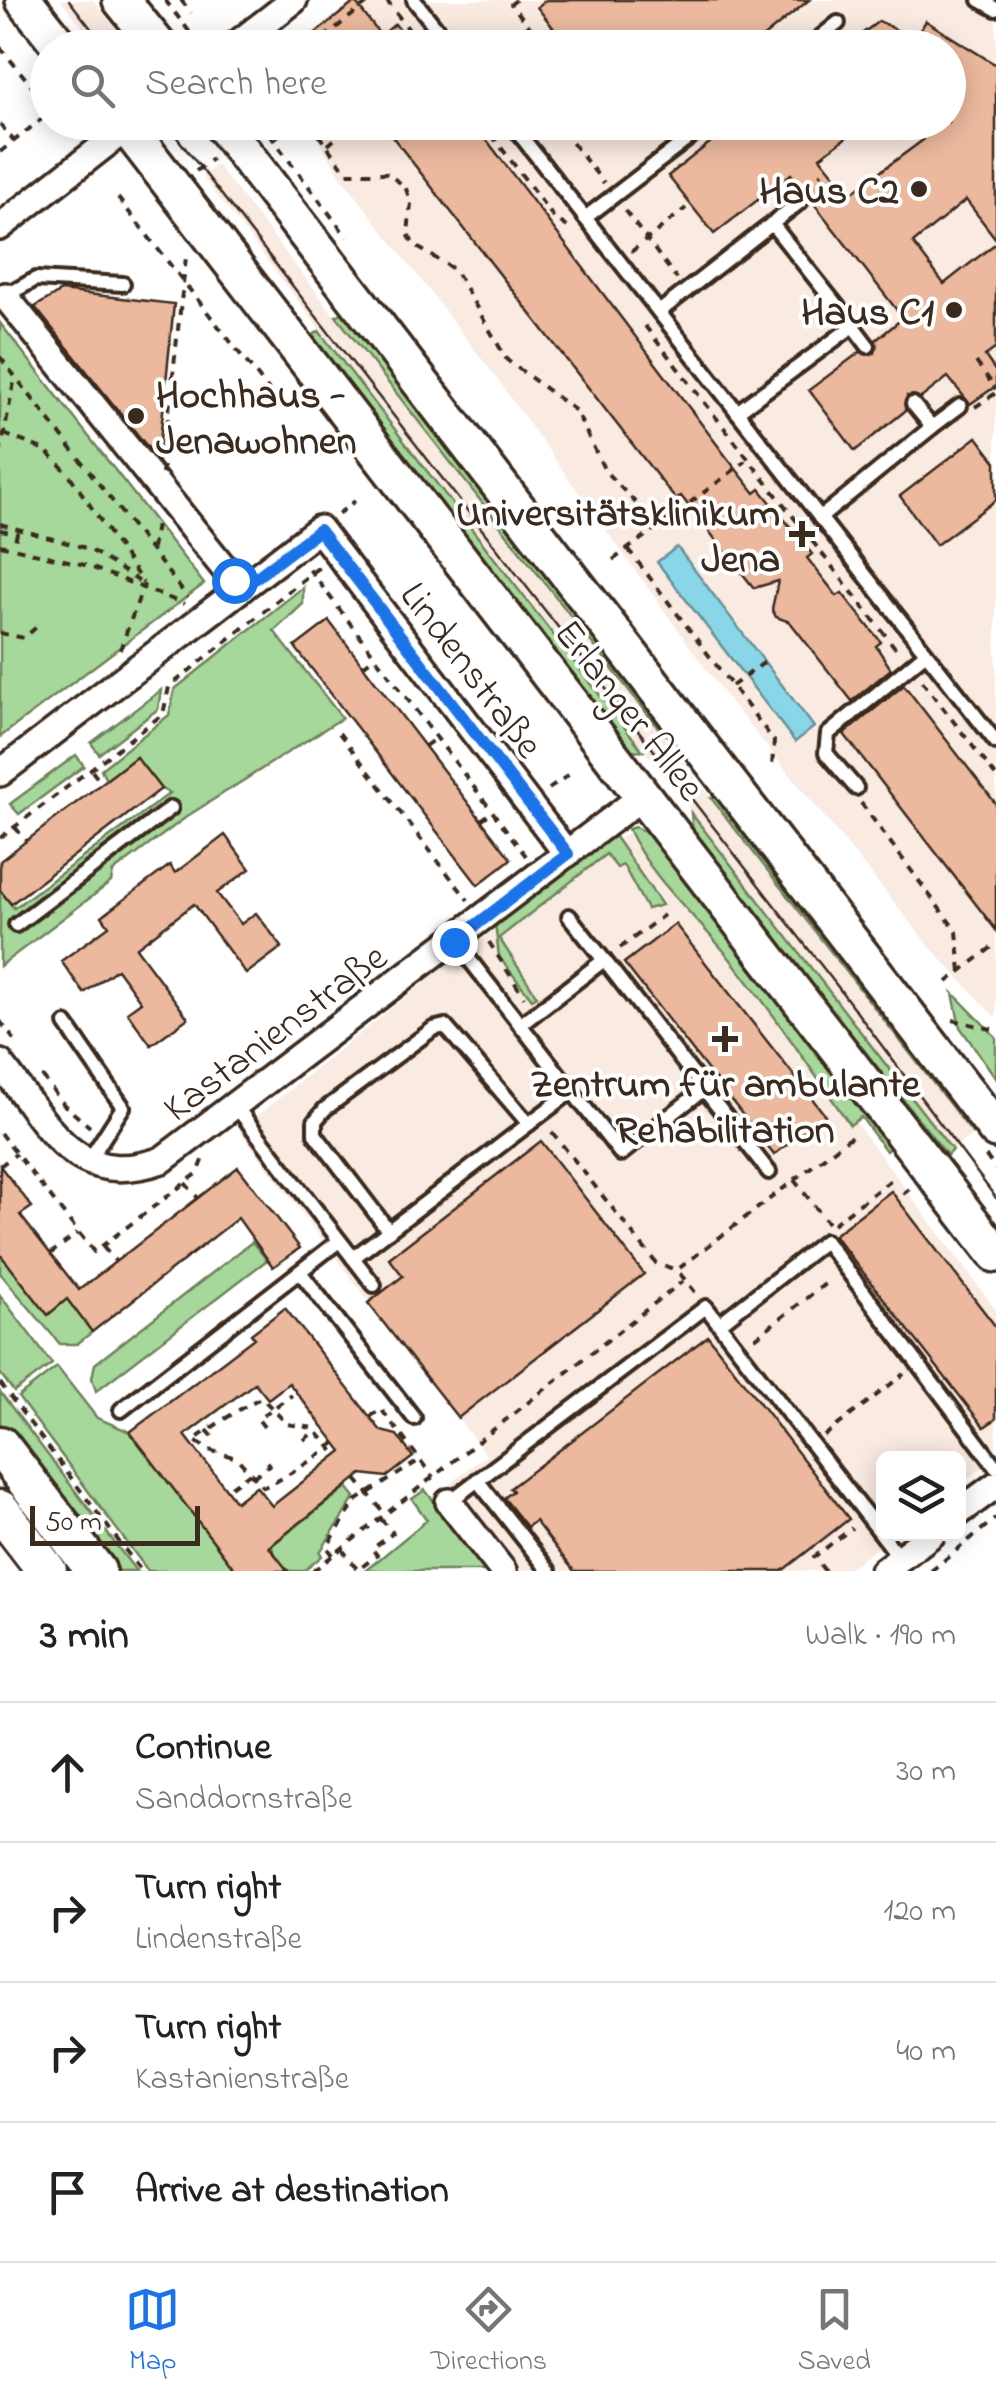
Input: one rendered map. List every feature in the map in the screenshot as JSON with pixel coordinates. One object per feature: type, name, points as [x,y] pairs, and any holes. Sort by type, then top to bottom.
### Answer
[{"type":"main road","points":[[24,0],[48,30]]},
{"type":"main road","points":[[121,0],[145,30]]},
{"type":"main road","name":"Erlanger Allee","points":[[140,140],[996,1254]]},
{"type":"main road","name":"Erlanger Allee","points":[[246,140],[996,1130]]},
{"type":"main road","points":[[0,1446],[96,1571]]},
{"type":"main road","points":[[0,1510],[47,1571]]},
{"type":"street","points":[[255,30],[294,0]]},
{"type":"street","points":[[0,227],[108,140]]},
{"type":"street","points":[[0,773],[200,614],[241,589],[3,293]]},
{"type":"street","name":"Lindenstraße","points":[[241,589],[319,530],[568,854]]},
{"type":"street","name":"Kastanienstraße","points":[[87,1164],[140,1168],[162,1160],[237,1108],[644,795]]},
{"type":"street","points":[[11,1056],[70,1152],[87,1164]]},
{"type":"street","points":[[966,1507],[996,1485]]},
{"type":"street","points":[[449,1502],[502,1571]]},
{"type":"street","points":[[891,1564],[922,1541]]},
{"type":"lane","points":[[414,0],[438,30]]},
{"type":"lane","points":[[980,0],[996,9]]},
{"type":"lane","points":[[830,30],[838,24]]},
{"type":"lane","points":[[524,140],[996,742]]},
{"type":"lane","points":[[585,218],[687,140]]},
{"type":"lane","points":[[658,312],[801,201]]},
{"type":"lane","points":[[772,224],[868,346]]},
{"type":"lane","points":[[3,293],[36,279],[123,284]]},
{"type":"lane","points":[[737,412],[853,326]]},
{"type":"lane","points":[[914,404],[932,427]]},
{"type":"lane","points":[[820,518],[960,406]]},
{"type":"lane","points":[[855,791],[826,753],[828,734],[926,653]]},
{"type":"lane","points":[[16,925],[172,808]]},
{"type":"lane","points":[[569,916],[770,1172]]},
{"type":"lane","points":[[454,942],[621,1154],[704,1089]]},
{"type":"lane","points":[[520,1025],[604,960]]},
{"type":"lane","points":[[66,1024],[123,1107],[87,1164]]},
{"type":"lane","points":[[389,1231],[315,1134],[315,1121],[325,1108],[432,1028],[445,1026],[529,1124]]},
{"type":"lane","points":[[353,1258],[572,1092]]},
{"type":"lane","points":[[237,1108],[374,1286]]},
{"type":"lane","points":[[121,1410],[340,1241]]},
{"type":"lane","points":[[719,1324],[825,1242],[996,1467]]},
{"type":"lane","points":[[300,1272],[414,1418]]},
{"type":"lane","points":[[449,1502],[706,1307],[812,1445],[891,1564]]},
{"type":"lane","points":[[478,1480],[550,1571]]},
{"type":"path","points":[[165,0],[188,30]]},
{"type":"path","points":[[181,0],[191,13]]},
{"type":"path","points":[[334,30],[371,0]]},
{"type":"path","points":[[386,0],[409,30]]},
{"type":"path","points":[[516,0],[511,4],[532,30]]},
{"type":"path","points":[[0,47],[30,84]]},
{"type":"path","points":[[0,124],[14,141]]},
{"type":"path","points":[[0,152],[30,128]]},
{"type":"path","points":[[174,188],[226,140]]},
{"type":"path","points":[[274,140],[345,233]]},
{"type":"path","points":[[322,140],[347,173],[386,174],[405,186],[411,203],[408,234],[414,245],[454,270],[507,360],[576,411],[605,471],[659,527]]},
{"type":"path","points":[[327,146],[334,140]]},
{"type":"path","points":[[496,140],[554,218],[579,236]]},
{"type":"path","points":[[118,198],[284,410]]},
{"type":"path","points":[[619,262],[686,208]]},
{"type":"path","points":[[162,474],[186,258]]},
{"type":"path","points":[[635,313],[996,776]]},
{"type":"path","points":[[0,357],[200,614]]},
{"type":"path","points":[[976,362],[996,390]]},
{"type":"path","points":[[0,454],[16,377]]},
{"type":"path","points":[[681,392],[690,385]]},
{"type":"path","points":[[4,434],[45,450],[68,473],[144,584]]},
{"type":"path","points":[[614,560],[764,447]]},
{"type":"path","points":[[0,527],[89,549],[200,614]]},
{"type":"path","points":[[0,527],[17,533],[14,547]]},
{"type":"path","points":[[0,544],[144,584]]},
{"type":"path","points":[[628,549],[774,741],[772,766]]},
{"type":"path","points":[[0,838],[163,714],[168,686],[337,553]]},
{"type":"path","points":[[312,573],[528,858]]},
{"type":"path","points":[[104,694],[144,584]]},
{"type":"path","points":[[846,598],[852,593]]},
{"type":"path","points":[[0,634],[24,638],[41,622]]},
{"type":"path","points":[[363,666],[375,657]]},
{"type":"path","points":[[732,686],[769,658]]},
{"type":"path","points":[[339,733],[471,904]]},
{"type":"path","points":[[425,746],[436,738]]},
{"type":"path","points":[[90,770],[102,783]]},
{"type":"path","points":[[529,804],[571,772]]},
{"type":"path","points":[[855,791],[956,932],[961,972]]},
{"type":"path","points":[[482,820],[492,812]]},
{"type":"path","points":[[15,827],[26,841]]},
{"type":"path","points":[[604,960],[664,915]]},
{"type":"path","points":[[487,930],[490,950],[536,1012]]},
{"type":"path","points":[[947,982],[996,944]]},
{"type":"path","points":[[954,1020],[996,1030]]},
{"type":"path","points":[[0,1021],[11,1056]]},
{"type":"path","points":[[32,1063],[64,1105],[105,1135]]},
{"type":"path","points":[[552,1132],[656,1263],[677,1270],[706,1307]]},
{"type":"path","points":[[0,1133],[94,1252],[198,1173],[204,1156]]},
{"type":"path","points":[[677,1270],[853,1135]]},
{"type":"path","points":[[0,1166],[17,1154]]},
{"type":"path","points":[[794,1180],[831,1226]]},
{"type":"path","points":[[825,1242],[831,1226],[891,1180]]},
{"type":"path","points":[[185,1183],[198,1198]]},
{"type":"path","points":[[50,1254],[78,1233]]},
{"type":"path","points":[[102,1246],[116,1262]]},
{"type":"path","points":[[739,1350],[839,1273]]},
{"type":"path","points":[[313,1571],[684,1279]]},
{"type":"path","points":[[812,1445],[912,1368]]},
{"type":"path","points":[[0,1383],[141,1571]]},
{"type":"path","points":[[264,1427],[258,1419],[292,1395]]},
{"type":"path","points":[[335,1443],[329,1448],[270,1486],[251,1475],[229,1454],[198,1445],[194,1440],[232,1419],[250,1400],[262,1398],[287,1424],[309,1426],[329,1448],[337,1455]]},
{"type":"path","points":[[370,1417],[381,1409],[432,1476]]},
{"type":"path","points":[[207,1430],[214,1438]]},
{"type":"path","points":[[304,1440],[315,1431]]},
{"type":"path","points":[[231,1487],[269,1464],[264,1457]]},
{"type":"path","points":[[333,1555],[327,1547],[353,1504],[420,1460]]},
{"type":"path","points":[[341,1548],[358,1570],[377,1556],[372,1549],[392,1533],[356,1479]]},
{"type":"path","points":[[930,1570],[996,1518]]},
{"type":"path","points":[[826,1571],[814,1557],[863,1519]]},
{"type":"path","points":[[941,1563],[946,1571]]},
{"type":"shaded area","points":[[61,0],[93,0],[117,30],[85,30]]},
{"type":"shaded area","name":"Universitätsklinikum Jena","points":[[354,0],[996,0],[996,1018],[932,949],[725,695],[492,372],[343,179],[319,140],[966,140],[966,30],[317,30]]},
{"type":"shaded area","points":[[217,165],[973,1134],[952,1150],[202,176]]},
{"type":"shaded area","points":[[635,827],[996,1310],[996,1457],[966,1481],[966,1451],[876,1451],[876,1541],[886,1541],[846,1571],[514,1571],[448,1485],[486,1455],[239,1130],[445,966]]},
{"type":"green space","points":[[192,181],[312,336],[319,331],[643,751],[628,750],[188,184]]},
{"type":"green space","points":[[344,312],[672,730],[664,735],[336,316]]},
{"type":"green space","points":[[0,323],[204,584],[0,737]]},
{"type":"green space","points":[[303,587],[303,604],[274,631],[342,718],[189,815],[113,872],[111,882],[0,966],[0,890],[14,908],[170,793],[161,789],[136,757],[106,780],[101,769],[169,715],[175,689]]},
{"type":"green space","points":[[161,690],[158,709],[99,754],[91,743]]},
{"type":"green space","points":[[76,755],[84,766],[19,814],[10,804]]},
{"type":"green space","points":[[721,795],[980,1127],[973,1134],[711,798]]},
{"type":"green space","points":[[691,813],[952,1150],[947,1155],[693,835]]},
{"type":"green space","points":[[635,827],[656,838],[822,1050],[891,1147],[886,1151],[861,1117],[850,1125],[740,971],[647,862],[628,829]]},
{"type":"green space","points":[[613,834],[662,905],[647,909],[623,865],[617,868],[606,854],[499,938],[537,996],[532,999],[499,957],[495,923]]},
{"type":"green space","points":[[953,993],[996,1037],[996,1078],[960,1027]]},
{"type":"green space","points":[[252,1242],[267,1260],[96,1391],[92,1378],[95,1364]]},
{"type":"green space","points":[[0,1254],[47,1314],[67,1299],[92,1332],[77,1344],[60,1344],[0,1273]]},
{"type":"green space","points":[[0,1295],[52,1364],[14,1392],[0,1373]]},
{"type":"green space","points":[[57,1367],[97,1418],[130,1432],[236,1571],[148,1571],[18,1397]]},
{"type":"green space","points":[[0,1392],[136,1571],[114,1571],[0,1424]]},
{"type":"green space","points":[[347,1487],[355,1497],[320,1552],[322,1556],[304,1571],[285,1571],[271,1546]]},
{"type":"green space","points":[[425,1490],[489,1571],[365,1571],[427,1520],[412,1499]]},
{"type":"water","points":[[677,547],[814,727],[795,742],[657,562]]},
{"type":"building","points":[[546,0],[809,0],[772,30],[555,30],[537,7]]},
{"type":"building","points":[[355,2],[376,30],[319,30]]},
{"type":"building","points":[[879,21],[896,30],[867,30]]},
{"type":"building","points":[[926,21],[940,30],[920,30]]},
{"type":"building","points":[[966,46],[996,65],[996,239],[966,200],[913,243],[944,284],[996,243],[996,348],[985,356],[996,372],[996,386],[970,404],[948,377],[921,398],[907,396],[905,411],[855,451],[809,390],[860,352],[875,353],[876,340],[903,318],[791,174],[714,234],[668,176],[713,140],[843,140],[820,157],[850,194],[923,140],[966,140]]},
{"type":"building","points":[[395,140],[487,140],[728,459],[755,493],[760,489],[812,554],[807,558],[837,596],[842,593],[881,642],[876,646],[891,669],[852,701],[790,622],[776,617],[772,609],[778,581],[754,588],[681,496],[676,500]]},
{"type":"building","name":"Hochhaus - Jenawohnen","points":[[61,291],[174,304],[158,460],[35,307]]},
{"type":"building","points":[[977,437],[996,462],[996,500],[936,545],[900,496]]},
{"type":"building","points":[[329,621],[511,859],[478,885],[295,647]]},
{"type":"building","points":[[904,685],[996,804],[996,930],[844,734]]},
{"type":"building","points":[[136,757],[161,789],[11,904],[0,890],[0,861]]},
{"type":"building","points":[[225,835],[250,869],[217,893],[241,924],[256,913],[282,947],[246,974],[194,904],[136,948],[188,1018],[151,1045],[127,1012],[141,1002],[117,969],[84,993],[61,961],[109,926],[102,916],[170,865],[175,873]]},
{"type":"building","name":"Zentrum für ambulante Rehabilitation","points":[[675,924],[825,1115],[774,1155],[624,963]]},
{"type":"building","points":[[541,1141],[644,1274],[458,1418],[368,1303],[403,1276],[389,1258]]},
{"type":"building","points":[[0,1166],[32,1207],[20,1215],[79,1290],[238,1167],[300,1248],[273,1267],[238,1218],[92,1332],[67,1299],[48,1315],[0,1254]]},
{"type":"building","points":[[891,1191],[996,1327],[996,1419],[984,1427],[834,1235]]},
{"type":"building","points":[[285,1308],[381,1431],[397,1435],[413,1457],[387,1477],[362,1474],[269,1547],[288,1571],[236,1571],[130,1432],[254,1338],[251,1334]],"holes":[[[255,1383],[268,1399],[289,1383],[342,1451],[272,1506],[256,1486],[236,1502],[185,1435]]]},
{"type":"building","points":[[708,1336],[849,1519],[782,1571],[574,1571],[535,1521],[527,1527],[504,1498],[513,1491],[510,1488]]},
{"type":"tram line","points":[[69,0],[92,30]]},
{"type":"tram line","points":[[179,140],[838,987],[996,1198]]},
{"type":"place","name":"Haus C2","points":[[919,189]]},
{"type":"place","name":"Haus C1","points":[[954,310]]},
{"type":"place","name":"Hochhaus - Jenawohnen","points":[[136,416]]},
{"type":"place","name":"Universitätsklinikum Jena","points":[[802,534]]},
{"type":"place","name":"Zentrum für ambulante Rehabilitation","points":[[725,1039]]},
{"type":"route","points":[[234,580],[241,589],[319,530],[568,854],[454,942]]}]
